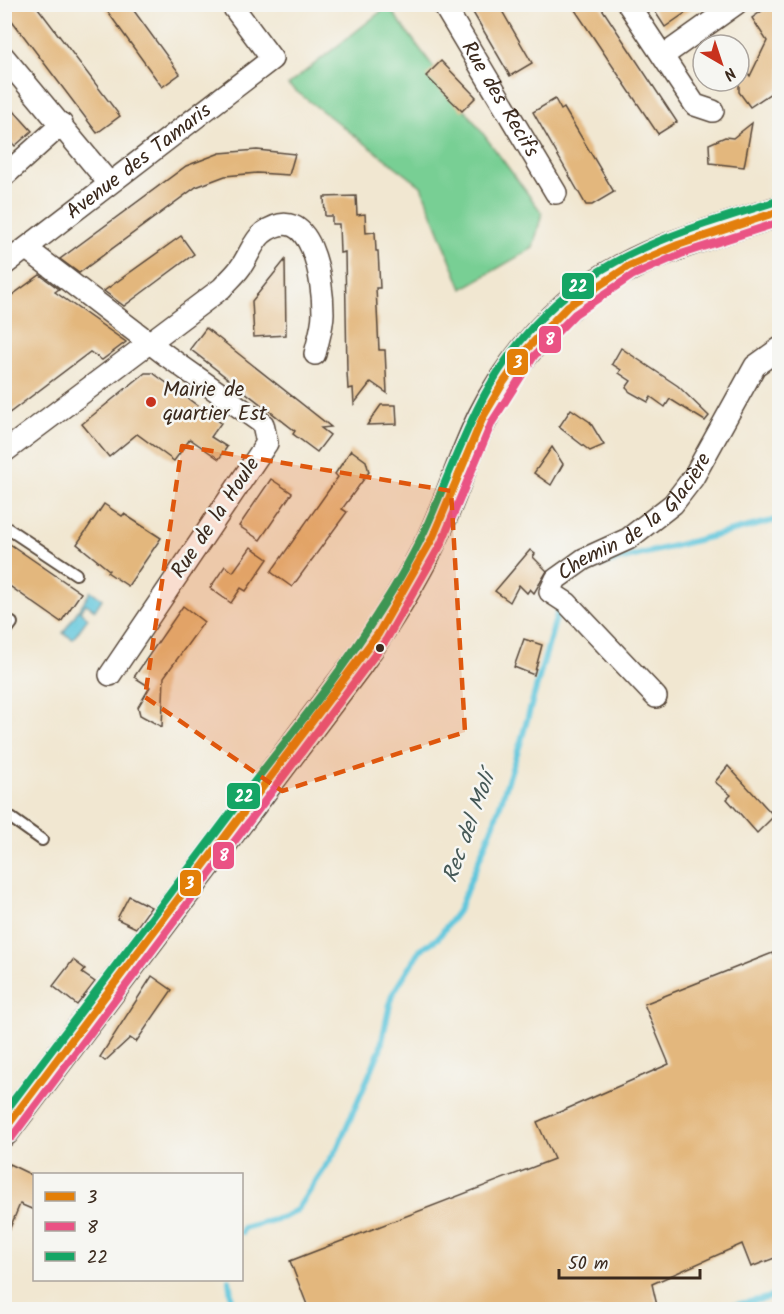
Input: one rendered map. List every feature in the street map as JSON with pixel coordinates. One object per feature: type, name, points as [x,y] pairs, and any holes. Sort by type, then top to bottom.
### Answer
[{"type":"main road","points":[[4,1131],[357,664],[394,609],[432,538],[483,417],[507,377],[534,342],[584,294],[646,256],[780,211]]},
{"type":"street","name":"Avenue des Tamaris","points":[[4,265],[109,183],[140,163],[272,59],[231,4]]},
{"type":"street","name":"Rue des Recifs","points":[[443,4],[556,193]]},
{"type":"street","points":[[628,4],[696,105],[713,111]]},
{"type":"street","points":[[663,56],[736,4]]},
{"type":"street","points":[[4,57],[21,74],[109,183]]},
{"type":"street","points":[[4,176],[62,124]]},
{"type":"street","points":[[4,452],[222,288],[241,267],[261,234],[276,226],[292,226],[304,234],[315,251],[323,314],[315,354]]},
{"type":"street","name":"Rue de la Houle","points":[[27,249],[150,343],[263,424],[267,443],[110,675]]},
{"type":"street","name":"Chemin de la Glacière","points":[[656,697],[562,600],[550,592],[556,579],[584,559],[628,539],[673,504],[693,478],[755,366],[780,348]]},
{"type":"lane","points":[[4,526],[76,574]]},
{"type":"lane","points":[[4,618],[12,623],[4,634]]},
{"type":"lane","points":[[4,813],[42,840]]},
{"type":"highlighted area","points":[[182,446],[451,491],[465,732],[282,791],[145,697]]},
{"type":"green space","points":[[388,6],[542,213],[533,248],[462,289],[421,186],[288,85]]},
{"type":"water","points":[[91,591],[102,599],[95,610],[86,604],[80,611],[88,618],[73,639],[63,633]]},
{"type":"building","points":[[4,4],[35,4],[120,116],[97,133],[4,10]]},
{"type":"building","points":[[102,4],[129,4],[180,74],[162,87]]},
{"type":"building","points":[[468,4],[498,4],[532,63],[510,76]]},
{"type":"building","points":[[571,4],[599,4],[677,122],[658,134]]},
{"type":"building","points":[[650,4],[698,4],[665,27]]},
{"type":"building","points":[[772,4],[780,4],[780,87],[750,107],[740,93],[751,93],[751,74],[767,41],[752,18]]},
{"type":"building","points":[[441,61],[476,97],[462,111],[426,76]]},
{"type":"building","points":[[555,99],[561,110],[564,108],[614,192],[592,205],[586,205],[533,112]]},
{"type":"building","points":[[4,100],[32,131],[15,146],[4,135]]},
{"type":"building","points":[[752,123],[744,167],[710,163],[709,144],[725,137],[733,138]]},
{"type":"building","points":[[257,150],[295,154],[289,175],[257,173],[225,176],[196,187],[79,273],[60,259],[186,166],[220,153]]},
{"type":"building","points":[[356,196],[357,215],[365,214],[366,233],[375,232],[376,251],[378,251],[380,288],[376,288],[379,350],[385,350],[387,393],[371,382],[354,404],[353,388],[348,389],[345,252],[340,253],[339,224],[332,224],[332,216],[325,216],[324,197]]},
{"type":"building","points":[[181,236],[194,254],[124,306],[104,291]]},
{"type":"building","points":[[285,260],[286,335],[254,337],[252,301]]},
{"type":"building","points":[[40,275],[59,289],[55,292],[126,342],[102,360],[90,352],[4,417],[4,301]]},
{"type":"building","points":[[206,328],[331,427],[321,428],[330,435],[317,452],[293,434],[295,431],[190,349]]},
{"type":"building","points":[[621,348],[678,386],[709,416],[705,421],[670,399],[665,407],[651,397],[648,402],[630,392],[626,388],[631,381],[619,373],[621,370],[612,364]]},
{"type":"building","name":"Mairie de quartier Est","points":[[145,373],[153,373],[221,423],[211,437],[227,447],[219,459],[190,439],[174,461],[137,434],[109,457],[82,424]]},
{"type":"building","points":[[381,405],[396,405],[397,424],[367,425]]},
{"type":"building","points":[[571,409],[590,422],[604,445],[590,451],[559,427]]},
{"type":"building","points":[[552,447],[563,464],[551,485],[534,473]]},
{"type":"building","points":[[351,450],[366,461],[369,472],[342,509],[347,512],[292,587],[271,572],[338,477],[335,474]]},
{"type":"building","points":[[271,479],[292,493],[260,540],[239,526]]},
{"type":"building","points":[[104,504],[161,538],[128,586],[107,572],[109,570],[77,544]]},
{"type":"building","points":[[4,540],[81,593],[61,622],[4,582]]},
{"type":"building","points":[[251,547],[268,559],[246,591],[241,588],[231,603],[210,588],[225,566],[233,572]]},
{"type":"building","points":[[530,550],[535,554],[533,557],[547,571],[534,593],[530,589],[527,593],[519,585],[510,602],[495,591]]},
{"type":"building","points":[[183,606],[204,622],[164,677],[162,727],[140,715],[138,707],[150,687],[134,677]]},
{"type":"building","points":[[524,639],[542,645],[534,675],[514,667]]},
{"type":"building","points":[[728,766],[774,816],[757,833],[727,799],[731,795],[715,782]]},
{"type":"building","points":[[129,896],[151,907],[136,928],[117,919]]},
{"type":"building","points":[[780,950],[780,1256],[751,1267],[742,1244],[652,1284],[658,1310],[309,1310],[290,1261],[554,1159],[537,1122],[669,1064],[644,1004]]},
{"type":"building","points":[[73,960],[85,969],[82,973],[95,982],[77,1005],[53,986]]},
{"type":"building","points":[[152,976],[172,990],[136,1042],[130,1038],[105,1061],[100,1057]]},
{"type":"building","points":[[9,1164],[33,1176],[33,1210],[20,1204],[5,1240],[4,1175]]},
{"type":"waterway","name":"Rec del Molí","points":[[591,567],[780,519]]},
{"type":"waterway","name":"Rec del Molí","points":[[243,1228],[284,1217],[297,1210],[337,1149],[380,1050],[392,995],[420,950],[438,938],[458,911],[494,823],[521,741],[560,604]]},
{"type":"waterway","name":"Rec del Molí","points":[[229,1281],[233,1310]]},
{"type":"waterway","points":[[695,1310],[728,1307],[780,1295]]},
{"type":"transit line","name":"22","points":[[4,1113],[346,662],[392,591],[418,545],[476,411],[506,361],[524,337],[571,291],[625,257],[684,231],[777,201]]},
{"type":"transit line","name":"3","points":[[4,1130],[378,634],[432,539],[483,417],[526,350],[568,306],[629,266],[678,245],[780,211]]},
{"type":"transit line","name":"8","points":[[12,1137],[386,640],[441,544],[492,422],[534,356],[575,314],[633,275],[681,254],[780,222]]},
{"type":"place","name":"Mairie de quartier Est","points":[[151,402]]}]
